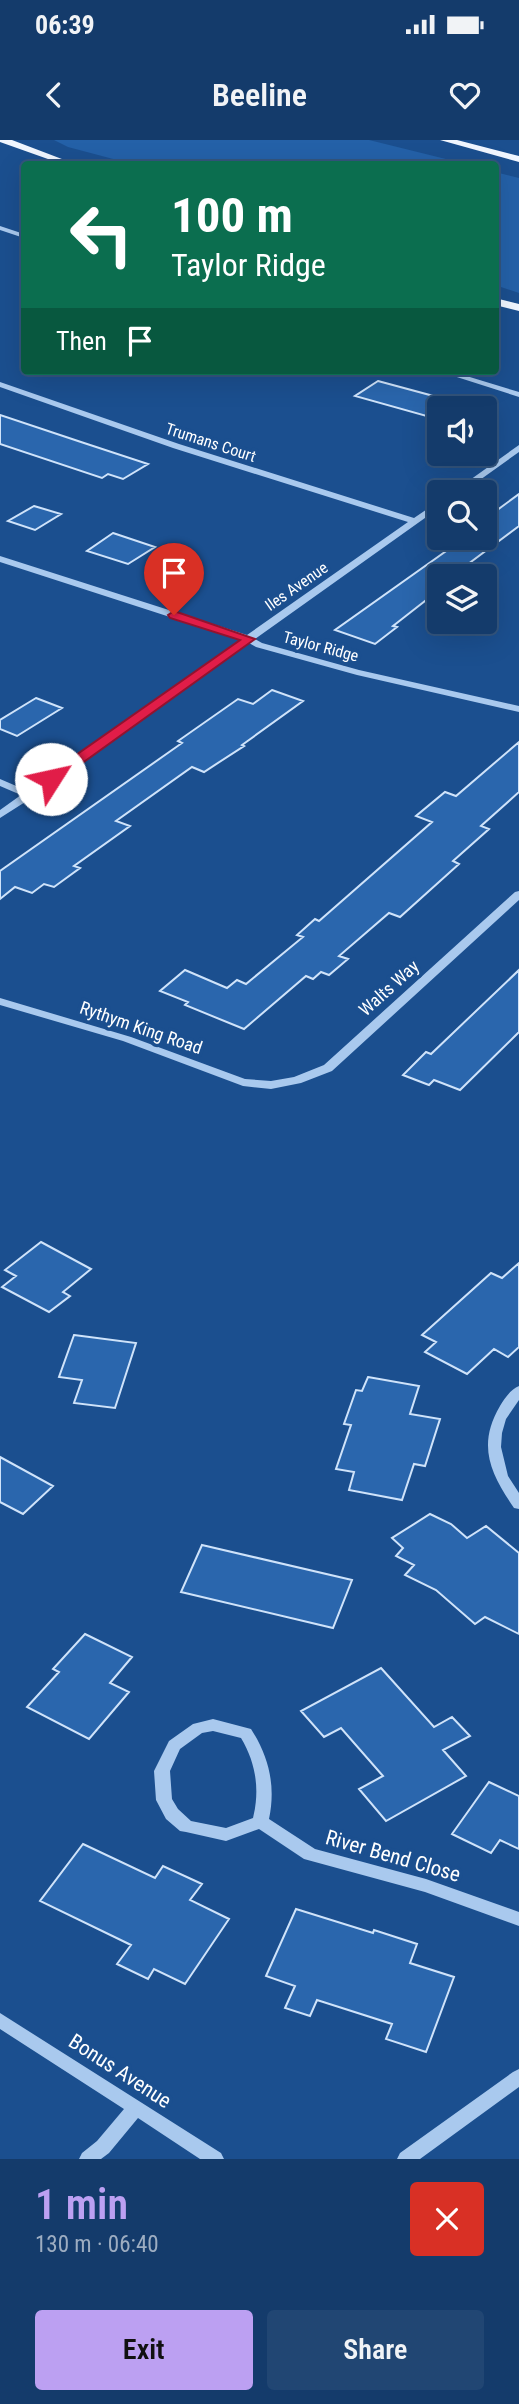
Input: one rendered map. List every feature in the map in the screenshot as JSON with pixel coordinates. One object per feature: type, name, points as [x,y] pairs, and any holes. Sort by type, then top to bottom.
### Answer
[{"type":"main road","points":[[3,140],[62,161]]},
{"type":"main road","points":[[445,140],[519,159]]},
{"type":"main road","points":[[499,302],[519,308]]},
{"type":"street","points":[[0,228],[21,235]]},
{"type":"street","points":[[454,375],[519,396]]},
{"type":"street","name":"Trumans Court","points":[[0,384],[177,446],[415,521]]},
{"type":"street","points":[[474,480],[519,448]]},
{"type":"street","name":"Iles Avenue","points":[[0,815],[427,512]]},
{"type":"street","name":"Taylor Ridge","points":[[0,559],[249,639],[259,645],[357,672],[519,709]]},
{"type":"street","points":[[0,782],[29,795]]},
{"type":"street","name":"Walts Way","points":[[271,1084],[296,1080],[328,1068],[519,894]]},
{"type":"street","name":"Rythym King Road","points":[[0,1001],[127,1039],[243,1082],[271,1084]]},
{"type":"street","points":[[519,1391],[498,1420],[493,1438],[501,1476],[519,1504]]},
{"type":"street","points":[[213,1726],[246,1733],[256,1748],[263,1772],[266,1800],[260,1822],[226,1835],[186,1826],[172,1814],[164,1800],[162,1771],[174,1745],[198,1728],[213,1726]]},
{"type":"street","name":"River Bend Close","points":[[260,1822],[310,1854],[452,1894],[519,1919]]},
{"type":"street","name":"Bonus Avenue","points":[[0,2020],[215,2159]]},
{"type":"street","points":[[406,2159],[519,2077]]},
{"type":"street","points":[[88,2159],[103,2147],[135,2109]]},
{"type":"shaded area","points":[[54,140],[369,140],[454,161],[121,161],[68,147]]},
{"type":"shaded area","points":[[499,173],[519,178],[519,293],[499,286]]},
{"type":"building","points":[[378,381],[434,396],[427,396],[427,416],[355,396]]},
{"type":"building","points":[[0,415],[148,464],[123,479],[108,474],[102,478],[0,444]]},
{"type":"building","points":[[519,494],[519,526],[497,542],[497,510]]},
{"type":"building","points":[[34,506],[61,514],[35,530],[8,521]]},
{"type":"building","points":[[113,533],[155,547],[128,564],[87,551]]},
{"type":"building","points":[[448,550],[487,550],[468,564],[428,564]]},
{"type":"building","points":[[427,565],[427,599],[375,644],[335,630]]},
{"type":"building","points":[[272,690],[303,701],[242,745],[244,746],[204,772],[192,767],[116,821],[130,826],[74,866],[80,868],[54,887],[44,884],[32,893],[15,887],[0,899],[0,871],[182,743],[178,741],[238,699],[253,704]]},
{"type":"building","points":[[36,698],[62,708],[17,736],[0,729],[0,720]]},
{"type":"building","points":[[519,742],[519,792],[481,826],[489,829],[453,861],[459,864],[400,917],[389,913],[339,956],[348,959],[329,975],[321,972],[313,979],[306,976],[244,1029],[185,1005],[188,1002],[160,991],[185,970],[227,988],[237,980],[246,984],[303,937],[297,935],[315,919],[319,921],[432,822],[416,816],[445,792],[456,796]]},
{"type":"building","points":[[519,970],[519,1032],[460,1090],[434,1080],[429,1085],[403,1075],[426,1052],[431,1054]]},
{"type":"building","points":[[41,1242],[91,1269],[63,1292],[70,1296],[49,1312],[2,1287],[16,1276],[5,1270]]},
{"type":"building","points":[[519,1263],[519,1347],[508,1357],[494,1349],[467,1374],[425,1352],[436,1342],[422,1335],[491,1273],[502,1278]]},
{"type":"building","points":[[74,1335],[136,1343],[115,1408],[74,1403],[82,1380],[59,1377]]},
{"type":"building","points":[[368,1377],[419,1386],[410,1414],[440,1419],[425,1466],[414,1464],[402,1500],[349,1490],[354,1472],[336,1469],[351,1425],[344,1424],[356,1390],[362,1391]]},
{"type":"building","points":[[0,1457],[53,1486],[23,1514],[0,1502]]},
{"type":"building","points":[[430,1514],[451,1524],[467,1538],[486,1526],[519,1553],[519,1634],[485,1617],[475,1624],[436,1590],[405,1575],[414,1565],[396,1556],[403,1548],[392,1538]]},
{"type":"building","points":[[202,1545],[352,1580],[333,1628],[181,1592]]},
{"type":"building","points":[[85,1634],[132,1657],[110,1683],[129,1692],[89,1739],[27,1707],[59,1672],[53,1669]]},
{"type":"building","points":[[381,1668],[434,1727],[452,1717],[470,1736],[443,1750],[466,1776],[386,1821],[359,1789],[383,1776],[341,1728],[324,1737],[301,1711]]},
{"type":"building","points":[[489,1782],[519,1796],[519,1849],[500,1840],[491,1853],[452,1834]]},
{"type":"building","points":[[83,1844],[155,1878],[163,1866],[202,1884],[190,1900],[229,1919],[185,1984],[154,1969],[148,1979],[117,1964],[131,1945],[40,1901]]},
{"type":"building","points":[[296,1909],[417,1944],[410,1963],[454,1977],[426,2052],[386,2039],[392,2024],[317,2000],[310,2016],[285,2008],[295,1986],[266,1976]]},
{"type":"route","points":[[51,779],[249,639],[174,615]]}]
